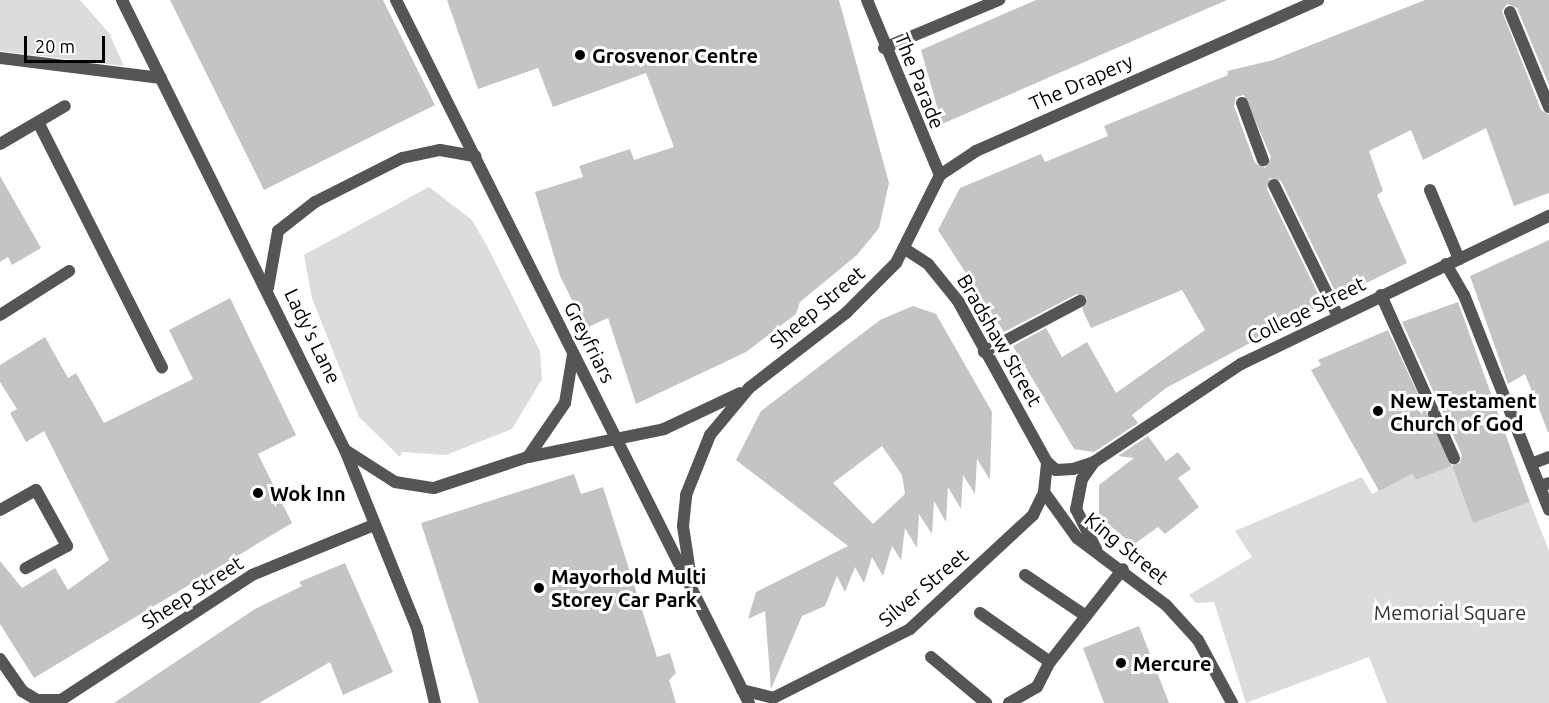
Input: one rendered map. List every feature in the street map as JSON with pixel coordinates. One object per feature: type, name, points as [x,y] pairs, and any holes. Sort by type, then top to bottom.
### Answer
[{"type":"street","name":"Lady's Lane","points":[[123,0],[268,288],[345,450],[417,628],[435,703]]},
{"type":"street","name":"Greyfriars","points":[[396,0],[573,352],[691,579],[749,703]]},
{"type":"street","name":"The Parade","points":[[867,0],[884,48],[940,175]]},
{"type":"street","points":[[884,48],[999,0]]},
{"type":"street","name":"The Drapery","points":[[940,175],[976,151],[1318,0]]},
{"type":"street","points":[[1510,12],[1549,107]]},
{"type":"street","points":[[0,58],[162,78]]},
{"type":"street","points":[[1242,103],[1263,160]]},
{"type":"street","points":[[0,144],[65,106]]},
{"type":"street","points":[[38,122],[162,368]]},
{"type":"street","points":[[268,288],[278,231],[315,202],[402,158],[440,150],[475,156]]},
{"type":"street","points":[[905,249],[940,175]]},
{"type":"street","points":[[1274,185],[1338,316]]},
{"type":"street","points":[[1430,189],[1459,259]]},
{"type":"street","name":"College Street","points":[[1047,462],[1056,470],[1072,470],[1094,462],[1240,364],[1549,216]]},
{"type":"street","name":"Bradshaw Street","points":[[905,249],[942,279],[1047,462]]},
{"type":"street","name":"Sheep Street","points":[[618,440],[664,429],[749,388],[846,313],[905,249]]},
{"type":"street","points":[[1446,264],[1464,295],[1531,464],[1544,485],[1549,510]]},
{"type":"street","points":[[0,315],[69,271]]},
{"type":"street","points":[[1381,295],[1454,458]]},
{"type":"street","points":[[984,352],[1080,302]]},
{"type":"street","points":[[528,457],[565,403],[573,352]]},
{"type":"street","name":"Sheep Street","points":[[691,579],[683,526],[686,495],[710,435],[749,388]]},
{"type":"street","points":[[345,450],[395,482],[424,489],[528,457],[618,440]]},
{"type":"street","points":[[1531,464],[1549,457]]},
{"type":"street","name":"Silver Street","points":[[742,690],[773,698],[910,629],[1017,533],[1044,492],[1047,462]]},
{"type":"street","name":"College Street","points":[[1094,462],[1082,479],[1076,509],[1096,549]]},
{"type":"street","points":[[0,510],[36,490],[67,546],[26,568]]},
{"type":"street","name":"King Street","points":[[1044,492],[1077,538],[1123,569],[1166,604],[1198,640],[1231,702]]},
{"type":"street","name":"Sheep Street","points":[[22,691],[37,700],[61,700],[252,575],[374,525]]},
{"type":"street","points":[[1009,703],[1037,687],[1050,662],[1123,569]]},
{"type":"street","points":[[1024,575],[1086,616]]},
{"type":"street","points":[[980,613],[1050,662]]},
{"type":"street","points":[[931,657],[986,703]]},
{"type":"street","points":[[0,659],[22,691],[16,703]]},
{"type":"green space","points":[[0,0],[80,0],[109,33],[124,66],[0,51]]},
{"type":"green space","points":[[429,187],[472,220],[540,351],[542,379],[512,429],[446,455],[402,452],[400,457],[359,417],[312,298],[304,255]]},
{"type":"green space","name":"Memorial Square","points":[[1452,466],[1473,523],[1530,502],[1549,551],[1549,703],[1387,703],[1369,657],[1246,703],[1214,602],[1196,603],[1189,595],[1252,557],[1235,531],[1362,477],[1372,494],[1412,474],[1416,480]]},
{"type":"building","points":[[170,0],[383,0],[435,105],[264,190]]},
{"type":"building","points":[[447,0],[839,0],[889,183],[879,228],[857,255],[800,302],[796,314],[746,352],[636,404],[608,318],[586,328],[560,276],[535,192],[583,177],[579,166],[630,149],[634,160],[674,147],[646,73],[553,107],[538,68],[478,89]]},
{"type":"building","points":[[1036,0],[1227,0],[942,124],[921,50]]},
{"type":"building","points":[[1425,0],[1549,0],[1549,85],[1517,8],[1507,4],[1502,11],[1541,110],[1549,115],[1549,193],[1514,206],[1486,128],[1423,160],[1411,130],[1369,151],[1383,191],[1377,195],[1407,263],[1338,297],[1281,181],[1270,178],[1267,189],[1323,304],[1166,388],[1132,415],[1138,423],[1094,452],[1074,449],[1013,346],[1046,328],[1062,357],[1087,342],[1116,393],[1205,330],[1182,290],[1091,328],[1082,309],[1087,298],[1077,294],[1004,332],[938,230],[960,188],[1041,154],[1045,162],[1108,136],[1104,126],[1228,75],[1227,71],[1273,60]],"holes":[[[1244,95],[1271,157],[1265,168],[1255,163],[1234,106],[1236,97]]]},
{"type":"building","points":[[0,176],[41,248],[12,265],[8,257],[0,262]]},
{"type":"building","points":[[1549,240],[1548,432],[1525,374],[1508,384],[1470,276]]},
{"type":"building","points":[[230,298],[296,435],[258,454],[292,523],[34,678],[0,624],[0,561],[22,588],[55,568],[68,590],[109,560],[44,431],[26,442],[10,413],[17,409],[0,382],[0,365],[45,337],[68,378],[76,373],[104,423],[193,379],[169,330]]},
{"type":"building","points":[[1458,302],[1530,502],[1473,523],[1452,466],[1460,463],[1462,455],[1402,322]]},
{"type":"building","points":[[913,306],[936,314],[992,412],[990,480],[977,459],[975,494],[963,475],[961,509],[948,487],[946,522],[934,501],[932,534],[919,514],[917,548],[905,528],[901,560],[892,546],[883,576],[872,557],[864,583],[855,567],[845,592],[837,576],[825,606],[802,616],[771,689],[765,611],[748,619],[756,592],[848,546],[736,460],[761,411],[880,320]],"holes":[[[882,446],[902,475],[905,494],[873,524],[833,483]]]},
{"type":"building","name":"New Testament Church of God","points":[[1388,330],[1452,466],[1416,480],[1412,474],[1379,491],[1311,370],[1321,365],[1318,360]]},
{"type":"building","points":[[1148,436],[1166,461],[1178,452],[1191,469],[1178,478],[1199,507],[1165,534],[1158,527],[1133,545],[1099,516],[1099,485],[1134,458],[1118,456]]},
{"type":"building","name":"Mayorhold Multi Storey Car Park","points":[[574,474],[581,494],[603,487],[657,657],[670,653],[676,673],[669,680],[676,703],[479,703],[421,523]]},
{"type":"building","points":[[345,563],[393,672],[343,695],[330,662],[259,703],[114,703],[255,609],[302,586],[299,582]]},
{"type":"building","name":"Mercure","points":[[1139,626],[1169,703],[1104,703],[1083,648]]},
{"type":"place","name":"Grosvenor Centre","points":[[580,55]]},
{"type":"place","name":"New Testament Church of God","points":[[1378,411]]},
{"type":"place","name":"Wok Inn","points":[[258,493]]},
{"type":"place","name":"Mayorhold Multi Storey Car Park","points":[[539,588]]},
{"type":"place","name":"Mercure","points":[[1121,663]]}]
